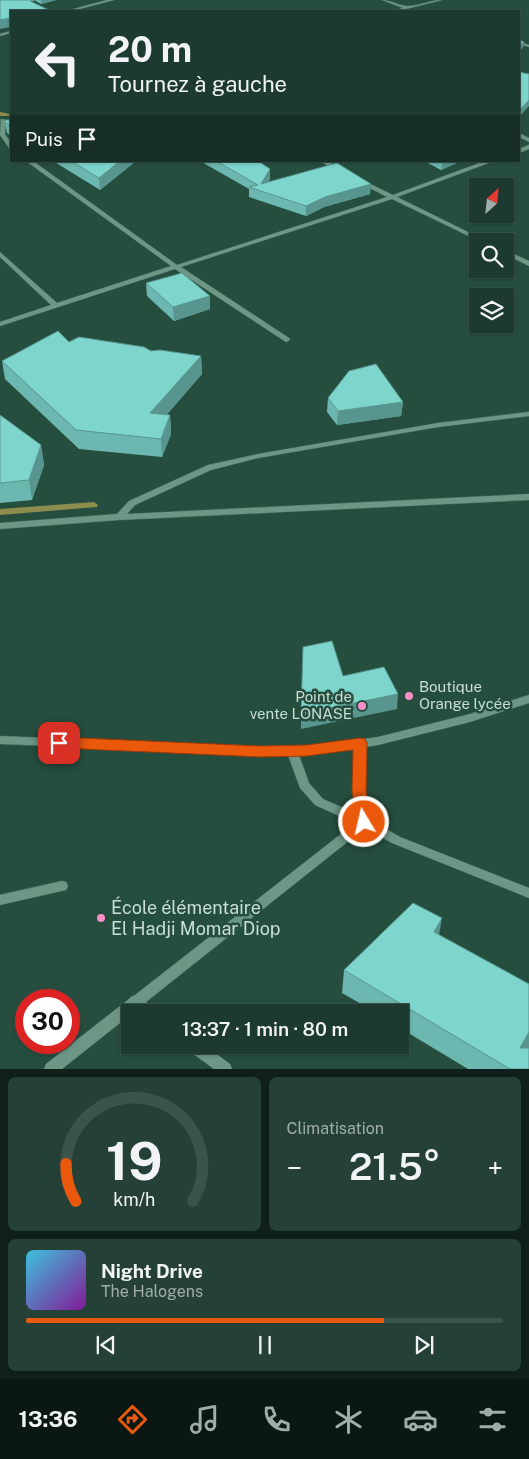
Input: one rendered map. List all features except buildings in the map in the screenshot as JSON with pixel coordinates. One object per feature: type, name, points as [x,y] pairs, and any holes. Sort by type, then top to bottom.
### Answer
[{"type":"street","points":[[72,10],[112,0]]},
{"type":"street","points":[[384,0],[416,10]]},
{"type":"street","points":[[407,0],[410,8]]},
{"type":"street","points":[[399,10],[440,0]]},
{"type":"street","points":[[2,120],[1,135],[10,146]]},
{"type":"street","points":[[30,162],[176,267],[286,340]]},
{"type":"street","points":[[325,162],[349,175]]},
{"type":"street","points":[[0,324],[392,197],[488,162]]},
{"type":"street","points":[[357,179],[469,235]]},
{"type":"street","points":[[0,254],[56,306]]},
{"type":"street","points":[[514,256],[529,264]]},
{"type":"street","points":[[119,517],[132,503],[208,468],[258,456],[429,426],[529,414]]},
{"type":"street","points":[[0,526],[119,517],[529,497]]},
{"type":"street","points":[[0,740],[196,749],[292,751],[378,741],[470,718],[529,700]]},
{"type":"street","points":[[360,743],[359,791],[364,822]]},
{"type":"street","points":[[292,751],[304,784],[319,802],[364,822],[396,840],[529,893]]},
{"type":"street","points":[[51,1069],[364,822]]},
{"type":"street","points":[[0,900],[62,886]]},
{"type":"street","points":[[135,1001],[139,1004]]},
{"type":"street","points":[[205,1054],[225,1069]]},
{"type":"waterway","points":[[0,114],[10,115]]},
{"type":"waterway","points":[[0,512],[94,505]]},
{"type":"place","name":"Boutique Orange lycée","points":[[409,696]]},
{"type":"place","name":"Point de vente LONASE","points":[[362,706]]},
{"type":"place","name":"École élémentaire El Hadji Momar Diop","points":[[101,918]]},
{"type":"route","points":[[59,743],[196,749],[307,751],[360,743],[359,791],[364,822]]}]
